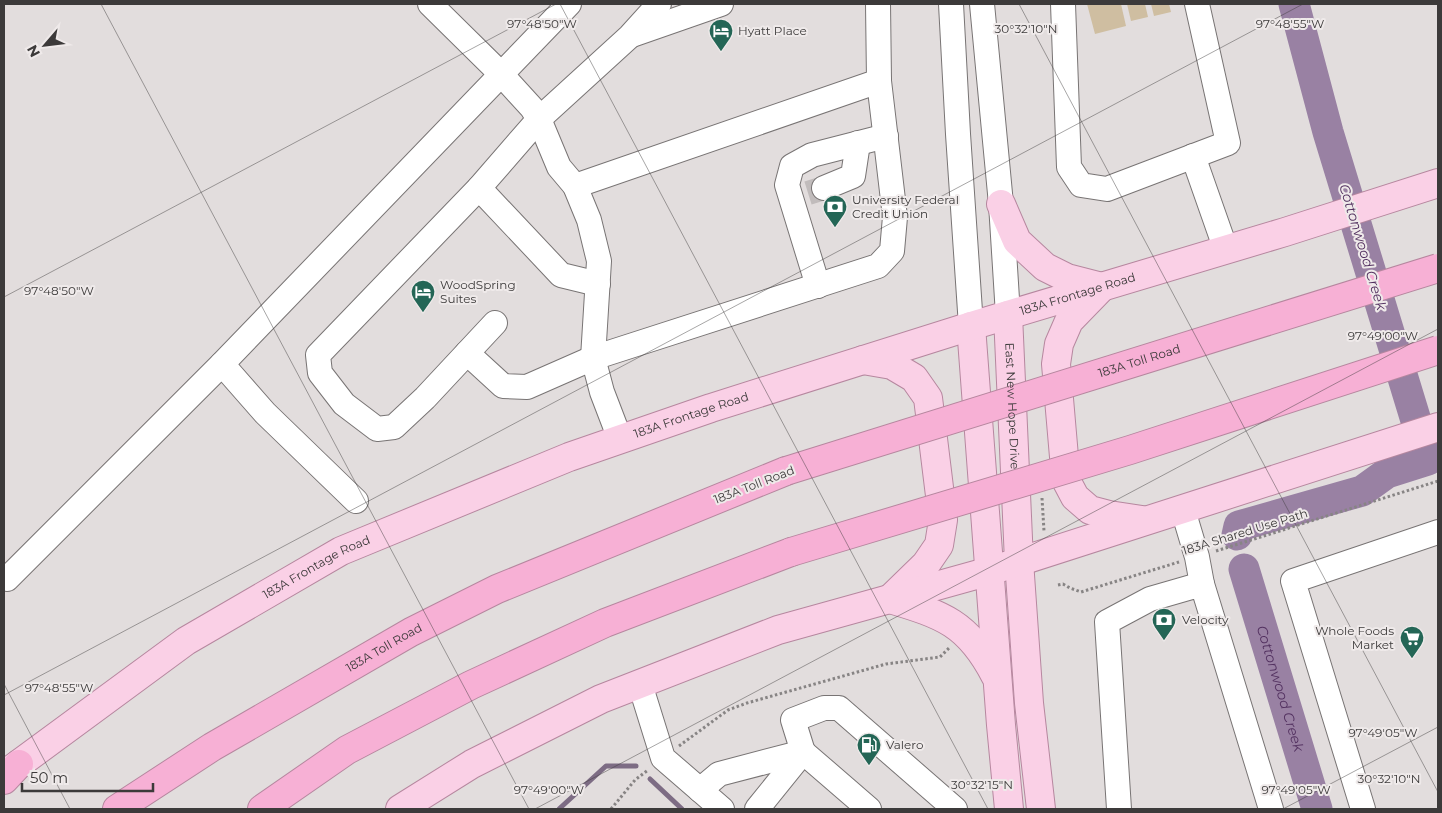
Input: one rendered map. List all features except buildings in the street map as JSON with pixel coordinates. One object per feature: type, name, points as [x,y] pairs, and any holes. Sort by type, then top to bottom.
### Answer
[{"type":"highway","name":"183A Toll Road","points":[[117,809],[212,747],[420,627],[497,589],[786,471],[1438,268]]},
{"type":"highway","points":[[262,809],[347,750],[471,686],[605,623],[791,552],[1130,450],[1438,350]]},
{"type":"main road","name":"183A Frontage Road","points":[[9,773],[186,641],[340,551],[569,457],[711,408],[971,326],[1226,250],[1434,185]]},
{"type":"main road","points":[[1002,204],[1017,241],[1045,267],[1067,278],[1102,287],[1069,321],[1059,344],[1056,364],[1066,480],[1075,498],[1090,510],[1109,515],[1148,520]]},
{"type":"main road","name":"East New Hope Drive","points":[[1008,315],[1019,561],[1029,703],[1041,809]]},
{"type":"main road","points":[[971,326],[997,678],[1009,809]]},
{"type":"main road","points":[[863,360],[892,365],[914,378],[928,398],[943,520],[939,545],[926,564],[890,599]]},
{"type":"main road","points":[[400,809],[472,764],[601,699],[778,630],[990,571],[1438,427]]},
{"type":"main road","points":[[890,599],[928,611],[950,621],[961,629],[977,644],[997,678]]},
{"type":"street","points":[[430,4],[501,74],[532,108],[539,119],[559,167],[575,186],[589,220],[599,261],[593,358],[602,392],[620,439]]},
{"type":"street","points":[[7,579],[222,364],[569,4]]},
{"type":"street","points":[[495,323],[425,398],[394,427],[378,429],[344,404],[320,373],[318,355],[479,188],[539,119],[630,36],[659,4]]},
{"type":"street","points":[[630,36],[721,4]]},
{"type":"street","points":[[467,354],[503,386],[527,386],[593,358],[878,266],[892,251],[895,217],[879,81],[878,4]]},
{"type":"street","points":[[951,4],[971,326]]},
{"type":"street","name":"East New Hope Drive","points":[[982,4],[1002,204],[1008,315]]},
{"type":"street","points":[[1063,4],[1070,168],[1081,185],[1106,189],[1228,143],[1197,4]]},
{"type":"street","points":[[575,186],[879,81]]},
{"type":"street","points":[[858,143],[853,176],[808,193],[787,185],[792,166],[812,155],[858,143],[886,136]]},
{"type":"street","points":[[1193,156],[1226,250]]},
{"type":"street","points":[[479,188],[560,275],[598,284]]},
{"type":"street","points":[[808,193],[818,286]]},
{"type":"street","points":[[222,364],[265,412],[356,500]]},
{"type":"street","points":[[1183,510],[1202,584],[1271,809]]},
{"type":"street","points":[[1363,809],[1293,581],[1438,532]]},
{"type":"street","points":[[1119,809],[1107,622],[1150,599],[1202,584]]},
{"type":"street","points":[[640,684],[663,758],[722,809]]},
{"type":"street","points":[[869,809],[803,752],[793,720],[824,708],[839,708],[955,809]]},
{"type":"street","points":[[700,790],[719,774],[803,752]]},
{"type":"street","points":[[757,809],[803,752]]},
{"type":"path","name":"183A Shared Use Path","points":[[1058,585],[1063,584],[1081,592],[1438,481]]},
{"type":"shaded area","points":[[1087,4],[1121,4],[1126,26],[1095,34]]},
{"type":"shaded area","points":[[1127,4],[1145,4],[1148,17],[1131,21]]},
{"type":"shaded area","points":[[1151,4],[1169,4],[1171,12],[1154,16]]},
{"type":"waterway","name":"Cottonwood Creek","points":[[1237,535],[1239,526],[1362,491],[1387,473],[1428,460],[1328,132],[1294,4]]},
{"type":"waterway","name":"Cottonwood Creek","points":[[1244,569],[1317,809]]},
{"type":"waterway","points":[[559,809],[606,766],[636,766]]},
{"type":"waterway","points":[[650,779],[682,809]]},
{"type":"tunnel","points":[[808,193],[824,188]]},
{"type":"place","name":"Hyatt Place","points":[[721,52]]},
{"type":"place","name":"University Federal Credit Union","points":[[835,228]]},
{"type":"place","name":"WoodSpring Suites","points":[[423,313]]},
{"type":"place","name":"Velocity","points":[[1164,641]]},
{"type":"place","name":"Whole Foods Market","points":[[1412,659]]},
{"type":"place","name":"Valero","points":[[869,766]]}]
